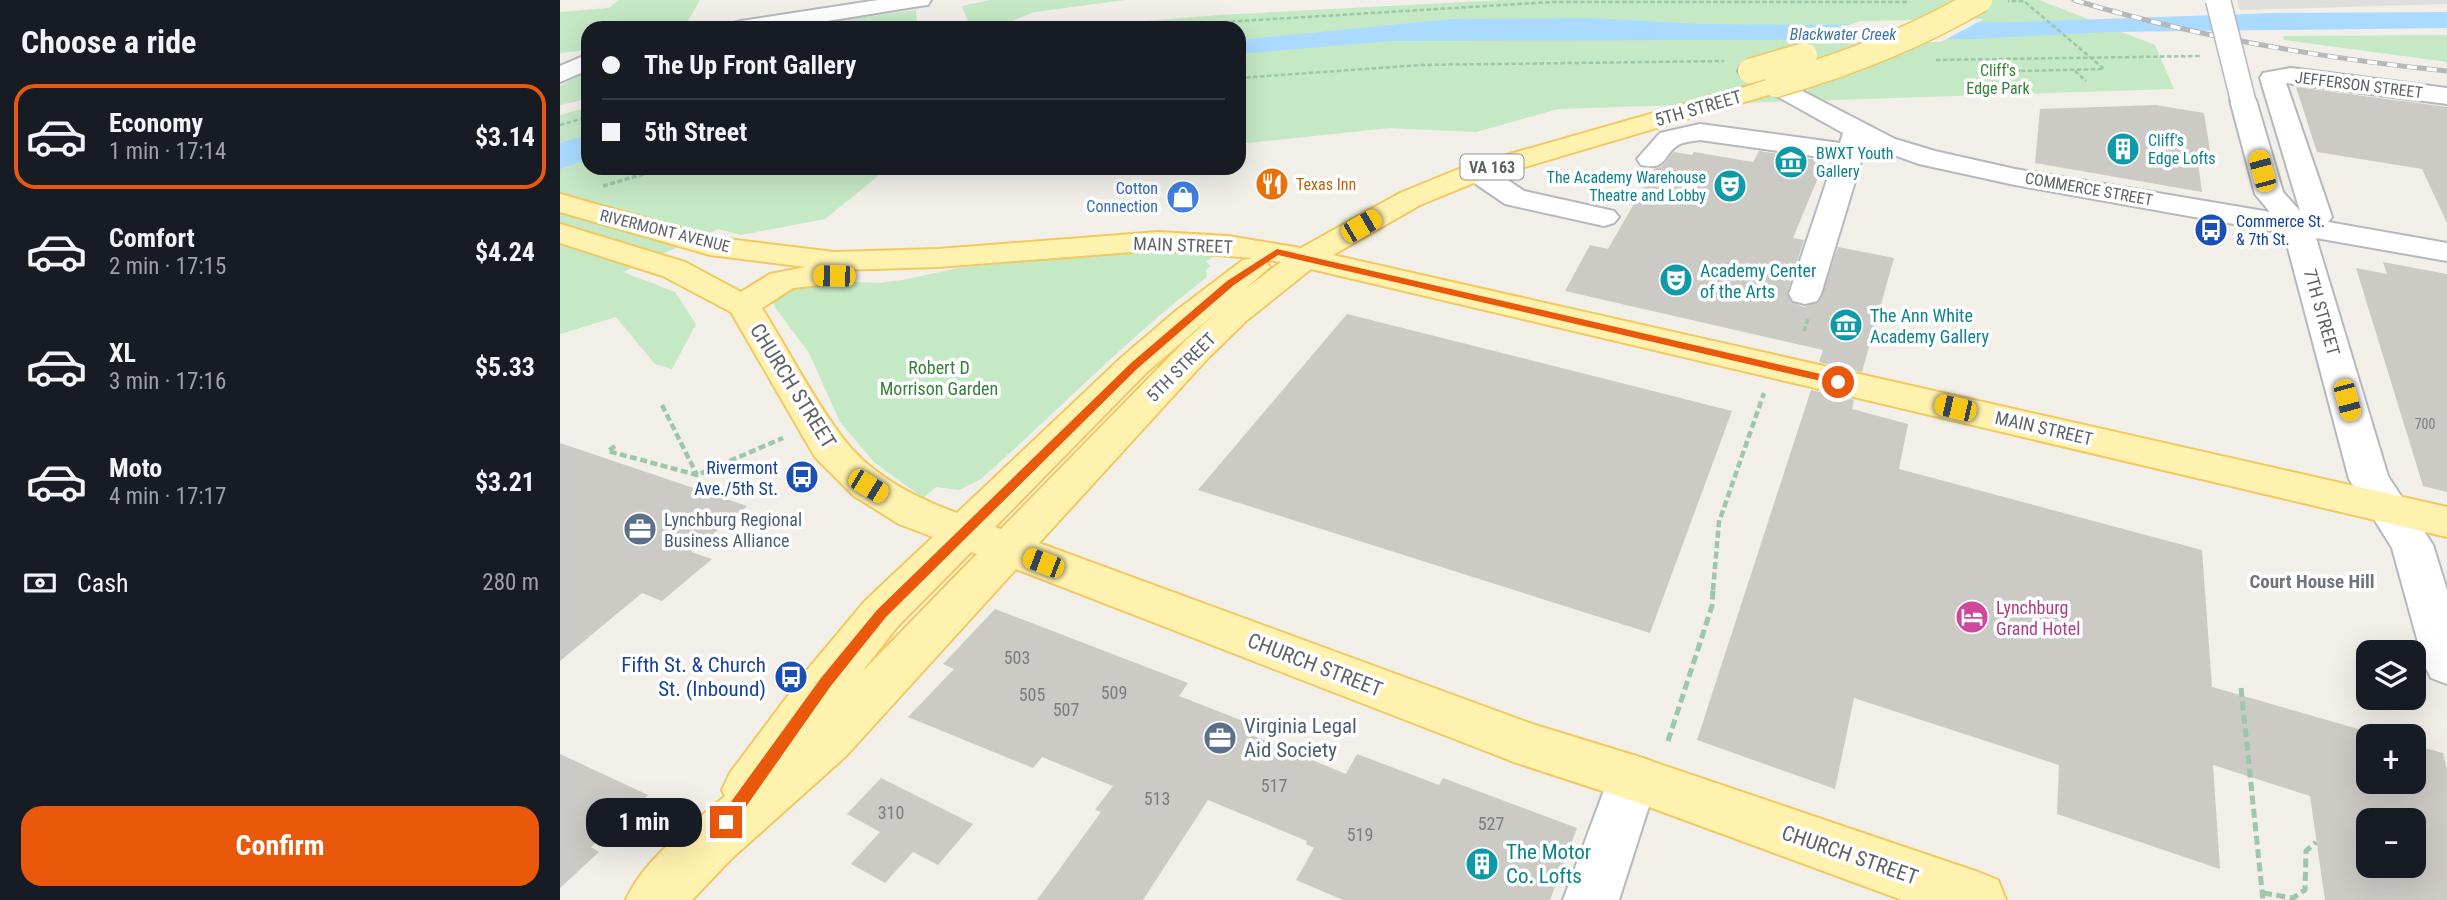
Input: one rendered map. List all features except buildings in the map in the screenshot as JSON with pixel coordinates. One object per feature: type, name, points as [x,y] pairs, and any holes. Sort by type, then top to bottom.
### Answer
[{"type":"main road","name":"5TH STREET","points":[[711,842],[825,683],[881,614],[1143,357],[1231,283],[1410,199],[1477,172],[1843,65],[1903,42],[1980,0]]},
{"type":"main road","name":"5TH STREET","points":[[654,900],[711,842],[828,740],[1196,350],[1323,221],[1418,169],[1499,139],[1656,95],[1739,66],[1859,36],[1915,4]]},
{"type":"main road","name":"RIVERMONT AVENUE","points":[[560,204],[710,246],[835,261],[938,258]]},
{"type":"main road","name":"RIVERMONT AVENUE","points":[[560,233],[674,269],[744,306]]},
{"type":"main road","name":"MAIN STREET","points":[[938,258],[1158,241],[1228,245],[1291,255],[2447,523]]},
{"type":"main road","points":[[744,306],[765,287],[803,275],[834,276],[884,270],[938,258]]},
{"type":"main road","name":"CHURCH STREET","points":[[744,306],[829,448],[868,486],[913,513],[1532,746],[1633,778],[1978,900]]},
{"type":"street","points":[[786,21],[920,0]]},
{"type":"street","name":"7TH STREET","points":[[2218,0],[2269,194],[2297,225],[2369,478],[2412,545],[2447,664]]},
{"type":"street","points":[[560,75],[581,64]]},
{"type":"street","name":"COMMERCE STREET","points":[[1739,66],[1824,113],[1853,142],[1885,145],[1952,164],[2447,252]]},
{"type":"street","name":"JEFFERSON STREET","points":[[2297,225],[2318,216],[2272,78],[2291,75],[2447,96]]},
{"type":"street","points":[[1651,159],[1669,139],[1700,132],[1853,142],[1805,294]]},
{"type":"street","points":[[1477,172],[1515,198],[1604,217]]},
{"type":"street","points":[[1591,900],[1633,778]]},
{"type":"path","points":[[1241,21],[1552,2],[1915,4]]},
{"type":"path","points":[[1994,59],[2020,71],[2104,69],[2028,4]]},
{"type":"path","points":[[1931,60],[2203,55]]},
{"type":"path","points":[[1246,77],[1303,71],[1483,63],[1739,66]]},
{"type":"path","points":[[2074,70],[2086,81]]},
{"type":"path","points":[[2003,82],[2020,71]]},
{"type":"path","points":[[560,125],[581,119]]},
{"type":"path","points":[[598,188],[640,175]]},
{"type":"path","points":[[1804,331],[1806,325]]},
{"type":"path","points":[[1668,741],[1712,606],[1718,522],[1766,390]]},
{"type":"path","points":[[662,405],[697,475]]},
{"type":"path","points":[[615,446],[608,450],[697,475],[783,438]]},
{"type":"path","points":[[2241,688],[2263,896],[2292,898],[2305,890],[2306,851],[2316,842]]},
{"type":"shaded area","points":[[2237,0],[2447,0],[2447,4],[2240,10]]},
{"type":"green space","points":[[618,0],[700,0],[688,21],[581,21],[581,51],[560,53],[560,12],[609,8]]},
{"type":"green space","points":[[990,0],[1125,0],[1035,12],[1012,21],[967,21],[962,6]]},
{"type":"green space","name":"Cliff's Edge Park","points":[[1503,0],[2039,0],[2155,45],[2174,89],[1558,109],[1476,132],[1389,128],[1246,143],[1246,21],[1145,21]]},
{"type":"green space","points":[[916,10],[917,21],[835,21]]},
{"type":"green space","points":[[2447,35],[2447,62],[2284,40],[2283,36]]},
{"type":"green space","points":[[581,73],[581,100],[560,105],[560,86]]},
{"type":"green space","points":[[581,109],[581,175],[879,175],[825,219],[741,235],[718,229],[623,272],[675,292],[696,324],[672,369],[655,364],[616,317],[560,334],[560,115]]},
{"type":"green space","name":"Robert D Morrison Garden","points":[[1206,253],[1214,257],[1206,261],[1210,266],[1206,270],[1207,277],[1120,350],[981,479],[959,490],[936,487],[923,498],[874,462],[840,422],[809,353],[774,306],[773,300],[792,286],[837,281],[878,283],[958,268],[1076,256]]},
{"type":"water","name":"Blackwater Creek","points":[[2447,12],[2447,28],[2107,32],[1974,39],[1390,41],[1246,53],[1246,39],[1453,19],[1588,18],[1699,24],[1816,25],[2021,22],[2275,13]]},
{"type":"water","points":[[581,136],[581,162],[560,169],[560,143]]},
{"type":"pier","points":[[1984,19],[1941,42],[1805,42],[1860,21]]},
{"type":"railway","points":[[2074,0],[2166,25],[2305,53],[2447,71]]},
{"type":"place","name":"Cliff's Edge Lofts","points":[[2123,149]]},
{"type":"place","name":"BWXT Youth Gallery","points":[[1791,162]]},
{"type":"place","name":"Texas Inn","points":[[1272,184]]},
{"type":"place","name":"The Academy Warehouse Theatre and Lobby","points":[[1730,186]]},
{"type":"place","name":"Cotton Connection","points":[[1183,197]]},
{"type":"place","name":"Commerce St. & 7th St.","points":[[2211,230]]},
{"type":"place","name":"Academy Center of the Arts","points":[[1676,280]]},
{"type":"place","name":"The Ann White Academy Gallery","points":[[1846,325]]},
{"type":"place","name":"Rivermont Ave./5th St.","points":[[802,477]]},
{"type":"place","name":"Lynchburg Regional Business Alliance","points":[[640,529]]},
{"type":"place","name":"Lynchburg Grand Hotel","points":[[1972,617]]},
{"type":"place","name":"Fifth St. & Church St. (Inbound)","points":[[791,677]]},
{"type":"place","name":"Virginia Legal Aid Society","points":[[1220,738]]},
{"type":"place","name":"The Motor Co. Lofts","points":[[1482,864]]},
{"type":"district","name":"Court House Hill","points":[[2312,581]]},
{"type":"route","points":[[726,822],[825,683],[881,614],[1053,448],[1134,365],[1231,283],[1277,252],[1838,382]]}]
